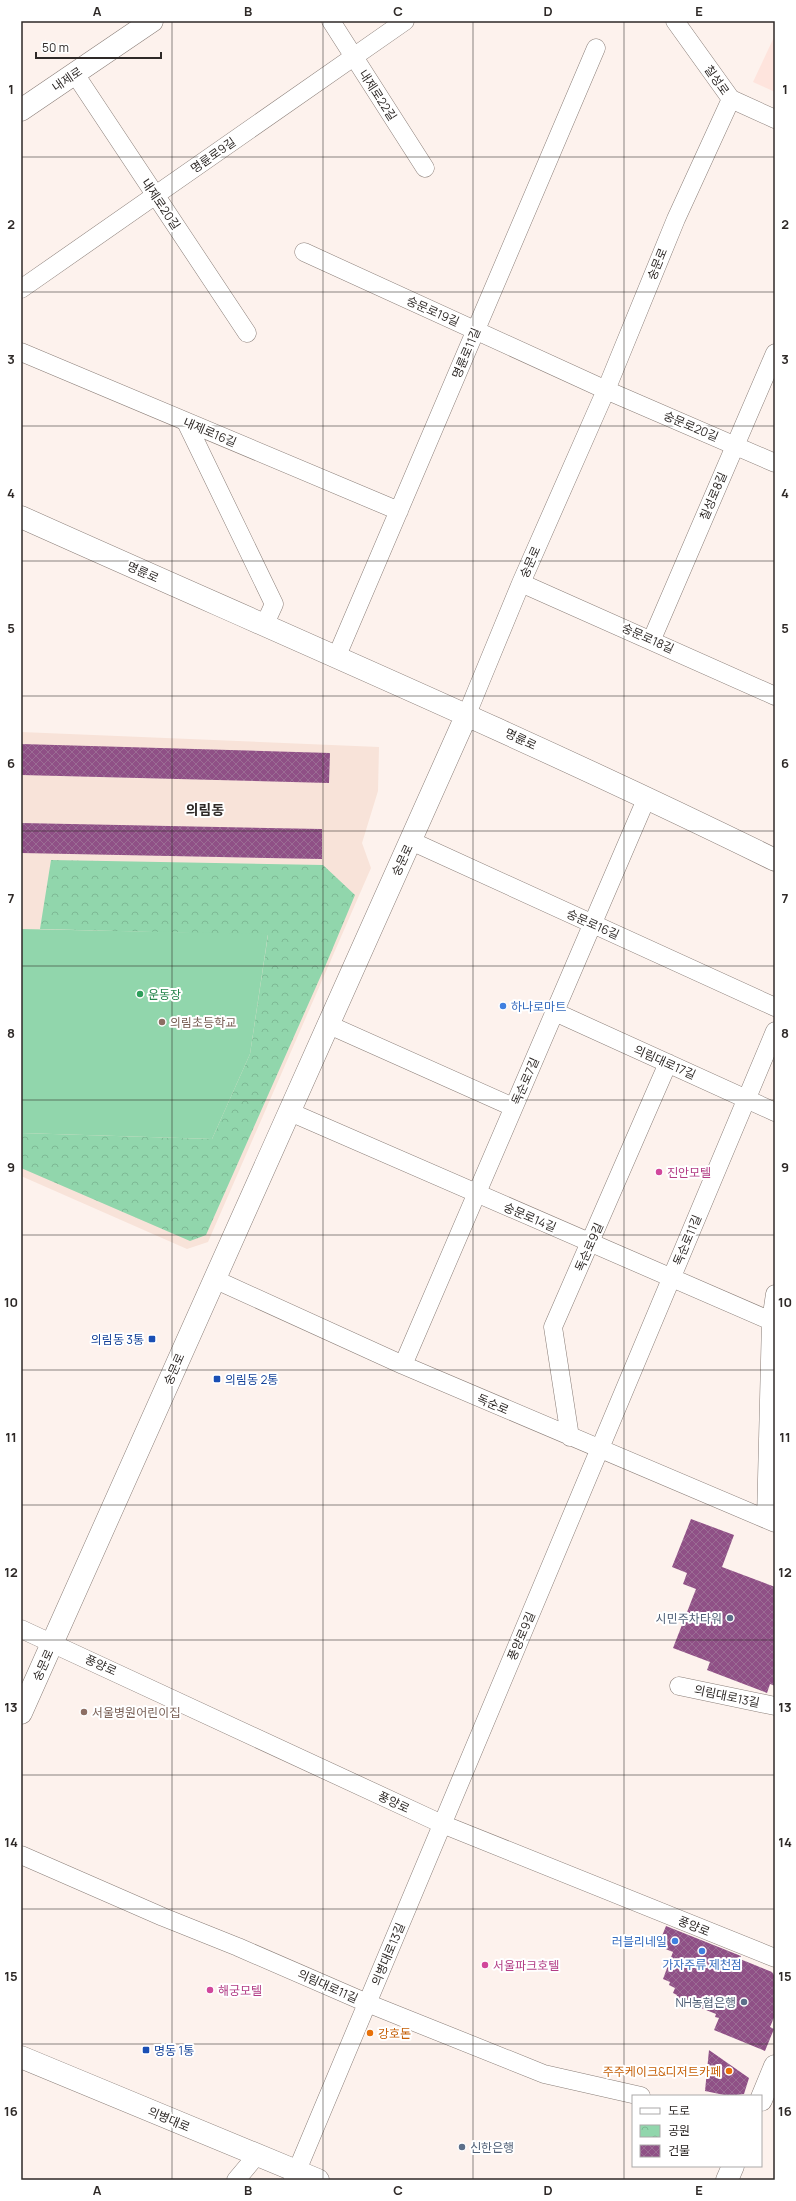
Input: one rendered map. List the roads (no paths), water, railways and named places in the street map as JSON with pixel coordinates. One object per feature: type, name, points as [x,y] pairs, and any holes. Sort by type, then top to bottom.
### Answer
[{"type":"street","name":"내제로","points":[[21,110],[152,21]]},
{"type":"street","name":"내제로22길","points":[[331,21],[425,168]]},
{"type":"street","name":"명륜로9길","points":[[21,289],[405,21]]},
{"type":"street","name":"칠성로","points":[[675,21],[731,99],[775,119]]},
{"type":"street","name":"명륜로11길","points":[[336,658],[596,48]]},
{"type":"street","name":"내제로20길","points":[[74,74],[248,333]]},
{"type":"street","name":"숭문로","points":[[21,1713],[290,1112],[327,1024],[467,714],[521,583],[606,390],[676,219],[731,99]]},
{"type":"street","name":"숭문로19길","points":[[304,252],[606,390]]},
{"type":"street","name":"내제로16길","points":[[21,352],[398,511]]},
{"type":"street","name":"칠성로8길","points":[[652,639],[775,353]]},
{"type":"street","name":"숭문로20길","points":[[606,390],[775,463]]},
{"type":"street","points":[[186,422],[274,604],[264,626]]},
{"type":"street","name":"명륜로","points":[[21,517],[336,658],[467,714],[647,797],[775,860]]},
{"type":"street","name":"숭문로18길","points":[[521,583],[652,639],[775,696]]},
{"type":"street","name":"독순로7길","points":[[403,1365],[513,1107],[594,924],[647,797]]},
{"type":"street","name":"숭문로16길","points":[[410,841],[775,1007]]},
{"type":"street","name":"의림대로17길","points":[[555,1012],[775,1112]]},
{"type":"street","points":[[327,1024],[513,1107]]},
{"type":"street","name":"독순로11길","points":[[600,1449],[775,1031]]},
{"type":"street","name":"독순로9길","points":[[570,1437],[553,1327],[591,1243],[668,1063]]},
{"type":"street","name":"숭문로14길","points":[[290,1112],[771,1321]]},
{"type":"street","name":"독순로","points":[[214,1279],[403,1365],[770,1521]]},
{"type":"street","points":[[770,1521],[771,1321],[775,1294]]},
{"type":"street","name":"풍양로9길","points":[[442,1824],[600,1449]]},
{"type":"street","name":"풍양로","points":[[21,1629],[442,1824],[775,1958]]},
{"type":"street","name":"의림대로13길","points":[[679,1686],[775,1706]]},
{"type":"street","name":"의병대로13길","points":[[295,2176],[442,1824]]},
{"type":"street","name":"의림대로11길","points":[[21,1855],[367,2003],[544,2074],[637,2095]]},
{"type":"street","name":"의병대로","points":[[21,2057],[257,2155],[295,2176],[318,2180]]},
{"type":"street","points":[[762,2098],[775,2066]]},
{"type":"street","points":[[236,2180],[257,2155]]},
{"type":"street","points":[[727,2180],[733,2167]]},
{"type":"place","name":"운동장","points":[[140,994]]},
{"type":"place","name":"하나로마트","points":[[503,1006]]},
{"type":"place","name":"의림초등학교","points":[[162,1022]]},
{"type":"place","name":"진안모텔","points":[[659,1172]]},
{"type":"place","name":"의림동 3통","points":[[152,1339]]},
{"type":"place","name":"의림동 2통","points":[[217,1379]]},
{"type":"place","name":"시민주차타워","points":[[730,1618]]},
{"type":"place","name":"서울병원어린이집","points":[[84,1712]]},
{"type":"place","name":"러블리네일","points":[[675,1941]]},
{"type":"place","name":"가자주류 제천점","points":[[702,1951]]},
{"type":"place","name":"서울파크호텔","points":[[485,1965]]},
{"type":"place","name":"해궁모텔","points":[[210,1990]]},
{"type":"place","name":"NH농협은행","points":[[744,2002]]},
{"type":"place","name":"강호돈","points":[[370,2033]]},
{"type":"place","name":"명동 1통","points":[[146,2050]]},
{"type":"place","name":"주주케이크&디저트카페","points":[[729,2071]]},
{"type":"place","name":"신한은행","points":[[462,2147]]},
{"type":"district","name":"의림동","points":[[205,809]]}]
